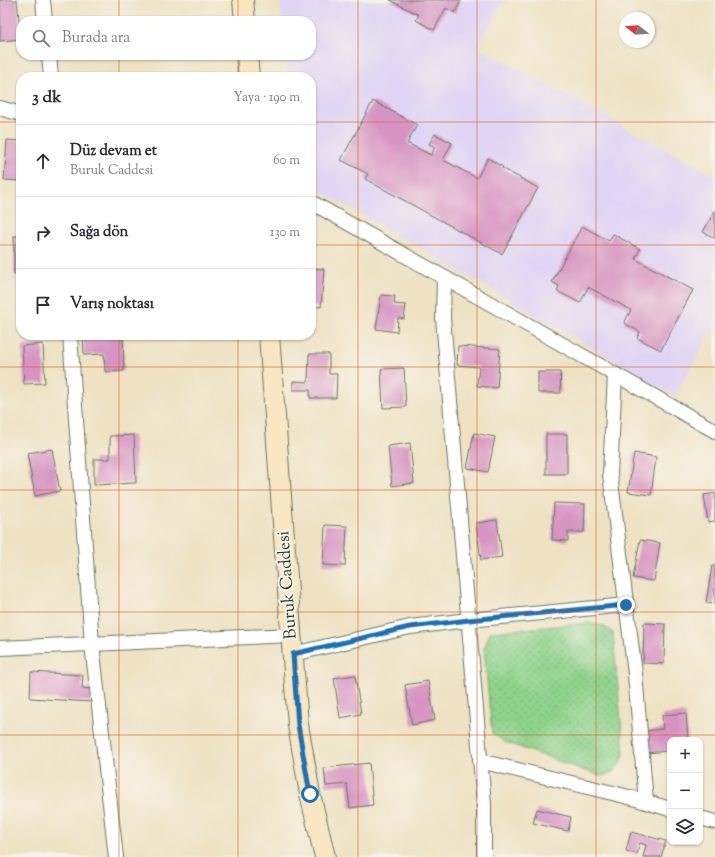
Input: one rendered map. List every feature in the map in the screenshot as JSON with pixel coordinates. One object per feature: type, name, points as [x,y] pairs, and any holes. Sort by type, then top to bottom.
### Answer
[{"type":"main road","points":[[243,0],[245,16]]},
{"type":"main road","points":[[248,60],[249,72]]},
{"type":"main road","name":"Buruk Caddesi","points":[[269,340],[298,725],[310,794],[325,857]]},
{"type":"street","points":[[43,0],[45,16]]},
{"type":"street","points":[[49,60],[51,72]]},
{"type":"street","points":[[0,108],[16,113]]},
{"type":"street","points":[[316,205],[715,431]]},
{"type":"street","points":[[444,278],[443,318],[484,804],[484,857]]},
{"type":"street","points":[[70,340],[92,644],[116,857]]},
{"type":"street","points":[[614,375],[610,474],[635,674],[646,802]]},
{"type":"street","points":[[0,648],[92,644],[292,644],[469,620],[626,605]]},
{"type":"street","points":[[480,761],[667,808]]},
{"type":"street","points":[[703,819],[715,822]]},
{"type":"shaded area","points":[[280,0],[504,0],[477,47],[715,176],[715,324],[675,396],[316,188],[316,72],[287,72],[286,60],[316,60],[316,16],[282,16]]},
{"type":"green space","points":[[588,623],[604,626],[613,633],[624,755],[620,764],[613,772],[600,776],[505,742],[492,733],[484,649],[490,632]]},
{"type":"building","points":[[0,0],[17,0],[19,16],[16,16],[16,39],[0,41]]},
{"type":"building","points":[[390,0],[461,0],[455,13],[446,8],[434,30],[416,20],[419,15]]},
{"type":"building","points":[[373,101],[417,125],[407,143],[431,155],[435,147],[429,144],[435,134],[452,143],[443,160],[477,178],[488,158],[503,167],[502,168],[538,188],[502,254],[365,179],[368,174],[341,160]]},
{"type":"building","points":[[7,140],[16,141],[16,181],[4,180]]},
{"type":"building","points":[[715,210],[715,238],[703,232]]},
{"type":"building","points":[[582,226],[609,241],[613,234],[640,249],[635,259],[693,290],[661,350],[637,338],[640,332],[624,323],[631,310],[588,287],[580,303],[557,291],[559,286],[552,282]]},
{"type":"building","points":[[14,236],[16,236],[16,274],[14,274]]},
{"type":"building","points":[[316,268],[324,269],[321,307],[316,306]]},
{"type":"building","points":[[381,295],[395,296],[394,304],[406,305],[404,319],[398,318],[397,332],[376,329]]},
{"type":"building","points":[[83,340],[123,340],[124,371],[105,372],[104,354],[84,355]]},
{"type":"building","points":[[43,344],[45,383],[24,384],[22,346]]},
{"type":"building","points":[[458,346],[500,349],[497,388],[477,386],[479,367],[457,365]]},
{"type":"building","points":[[309,354],[329,354],[329,374],[337,374],[336,398],[310,398],[310,390],[293,390],[293,381],[308,382]]},
{"type":"building","points":[[404,368],[406,407],[383,408],[381,369]]},
{"type":"building","points":[[538,372],[560,372],[561,393],[538,393]]},
{"type":"building","points":[[474,433],[495,437],[488,472],[467,468]]},
{"type":"building","points":[[546,434],[567,434],[567,474],[546,474]]},
{"type":"building","points":[[134,435],[136,483],[94,485],[94,459],[110,459],[110,436]]},
{"type":"building","points":[[410,443],[414,483],[392,486],[388,446]]},
{"type":"building","points":[[52,449],[60,491],[35,496],[27,453]]},
{"type":"building","points":[[634,453],[656,457],[651,495],[628,492]]},
{"type":"building","points":[[715,493],[715,521],[708,522],[704,495]]},
{"type":"building","points":[[554,503],[585,504],[584,532],[568,532],[568,541],[552,540]]},
{"type":"building","points":[[497,520],[502,557],[481,560],[476,523]]},
{"type":"building","points":[[325,525],[347,526],[345,566],[323,565]]},
{"type":"building","points":[[640,540],[660,543],[654,581],[633,578]]},
{"type":"building","points":[[712,566],[715,566],[715,604],[706,603]]},
{"type":"building","points":[[644,623],[665,624],[664,664],[643,663]]},
{"type":"building","points":[[31,672],[83,675],[82,688],[92,689],[91,702],[30,698]]},
{"type":"building","points":[[355,675],[361,714],[340,718],[334,678]]},
{"type":"building","points":[[428,681],[435,720],[412,725],[405,685]]},
{"type":"building","points":[[686,713],[688,737],[667,737],[667,751],[646,753],[644,731],[663,729],[662,715]]},
{"type":"building","points":[[369,763],[373,805],[350,808],[347,784],[326,786],[324,768]]},
{"type":"building","points":[[537,809],[571,817],[568,831],[533,823]]},
{"type":"building","points":[[631,832],[666,841],[661,857],[643,857],[646,845],[640,843],[637,854],[626,851]]},
{"type":"route","points":[[310,794],[298,725],[293,654],[410,627],[626,605]]}]
